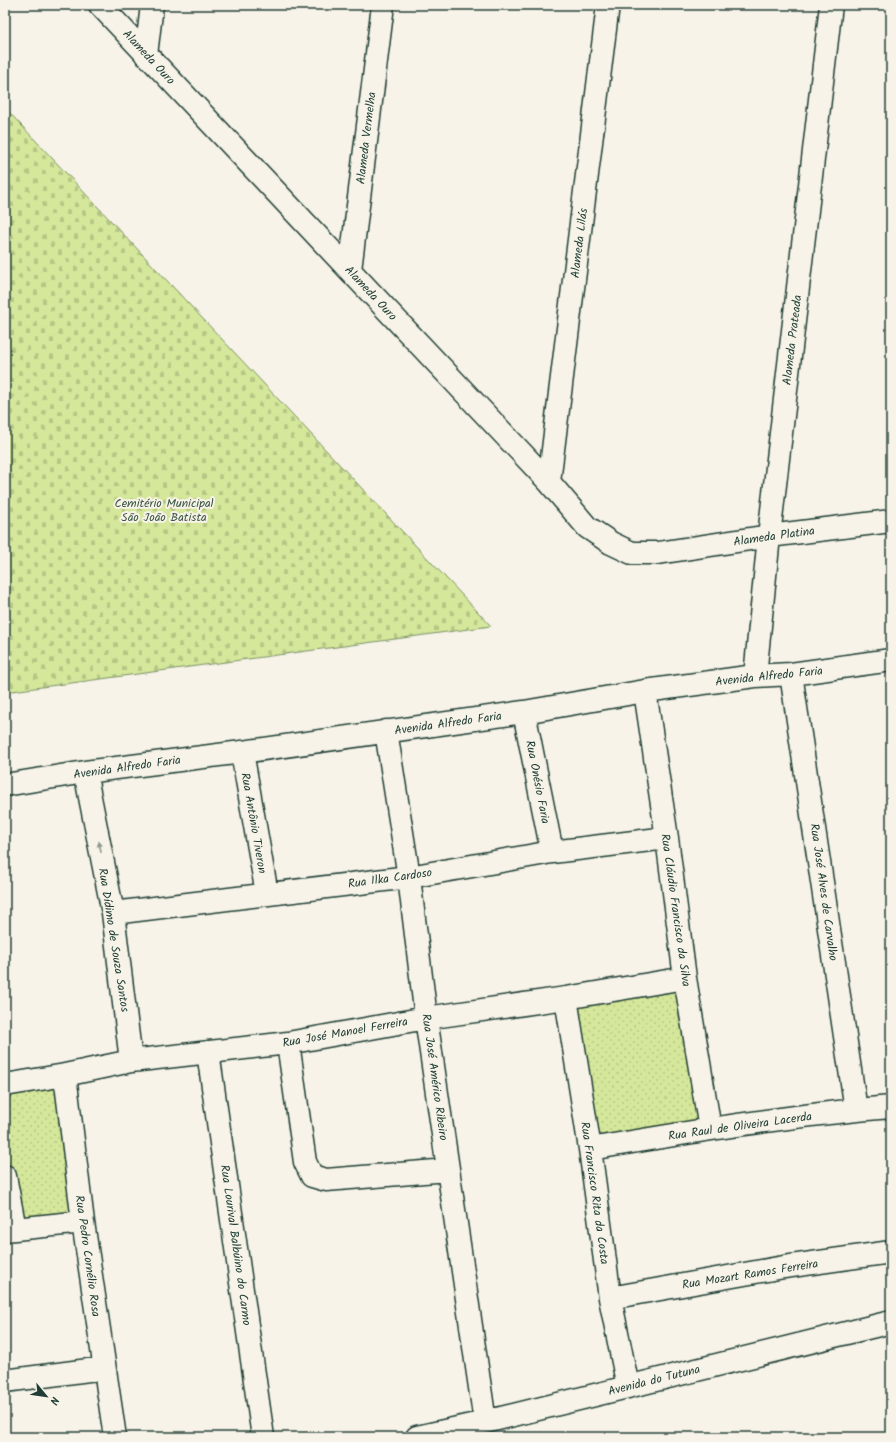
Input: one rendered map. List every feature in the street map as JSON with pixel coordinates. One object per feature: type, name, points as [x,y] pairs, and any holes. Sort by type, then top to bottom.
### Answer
[{"type":"street","name":"Alameda Ouro","points":[[100,5],[549,482],[587,526],[611,543],[632,553],[658,553]]},
{"type":"street","points":[[146,55],[152,5]]},
{"type":"street","name":"Alameda Vermelha","points":[[350,270],[383,5]]},
{"type":"street","name":"Alameda Lilás","points":[[549,482],[608,5]]},
{"type":"street","name":"Alameda Prateada","points":[[755,676],[769,536],[831,5]]},
{"type":"street","name":"Alameda Platina","points":[[658,553],[769,536],[891,521]]},
{"type":"street","name":"Avenida Alfredo Faria","points":[[5,785],[85,772],[242,752],[524,712],[645,691],[755,676],[792,674],[891,660]]},
{"type":"street","name":"Rua José Alves de Carvalho","points":[[792,674],[856,1110]]},
{"type":"street","name":"Rua Cláudio Francisco da Silva","points":[[645,691],[667,838],[685,978],[710,1129]]},
{"type":"street","name":"Rua Onésio Faria","points":[[524,712],[552,852]]},
{"type":"street","name":"Rua José Américo Ribeiro","points":[[386,731],[409,877],[426,1018],[485,1422]]},
{"type":"street","name":"Rua Antônio Tiveron","points":[[242,752],[267,894]]},
{"type":"street","name":"Rua Dídimo de Souza Santos","points":[[85,772],[113,913],[132,1061]]},
{"type":"street","name":"Rua Ilka Cardoso","points":[[113,913],[409,877],[552,852],[667,838]]},
{"type":"street","name":"Rua José Manoel Ferreira","points":[[5,1085],[65,1075],[132,1061],[288,1043],[426,1018],[566,998],[685,978]]},
{"type":"street","name":"Rua Francisco Rita da Costa","points":[[566,998],[590,1149],[610,1298],[628,1387]]},
{"type":"street","points":[[288,1043],[305,1162],[312,1176],[326,1180],[448,1170]]},
{"type":"street","name":"Rua Lourival Balbúino do Carmo","points":[[208,1052],[263,1437]]},
{"type":"street","name":"Rua Pedro Cornélio Rosa","points":[[65,1075],[83,1222],[104,1368],[116,1437]]},
{"type":"street","name":"Rua Raul de Oliveira Lacerda","points":[[590,1149],[710,1129],[856,1110],[891,1107]]},
{"type":"street","points":[[5,1176],[10,1230],[83,1222]]},
{"type":"street","name":"Rua Mozart Ramos Ferreira","points":[[610,1298],[784,1267],[891,1252]]},
{"type":"street","name":"Avenida do Tutuna","points":[[417,1437],[485,1422],[891,1322]]},
{"type":"street","points":[[5,1381],[104,1368]]},
{"type":"green space","name":"Cemitério Municipal São João Batista","points":[[5,108],[491,626],[5,692]]},
{"type":"green space","points":[[685,978],[710,1129],[590,1149],[566,998]]},
{"type":"green space","points":[[65,1075],[83,1222],[15,1229],[5,1176],[5,1085]]}]
